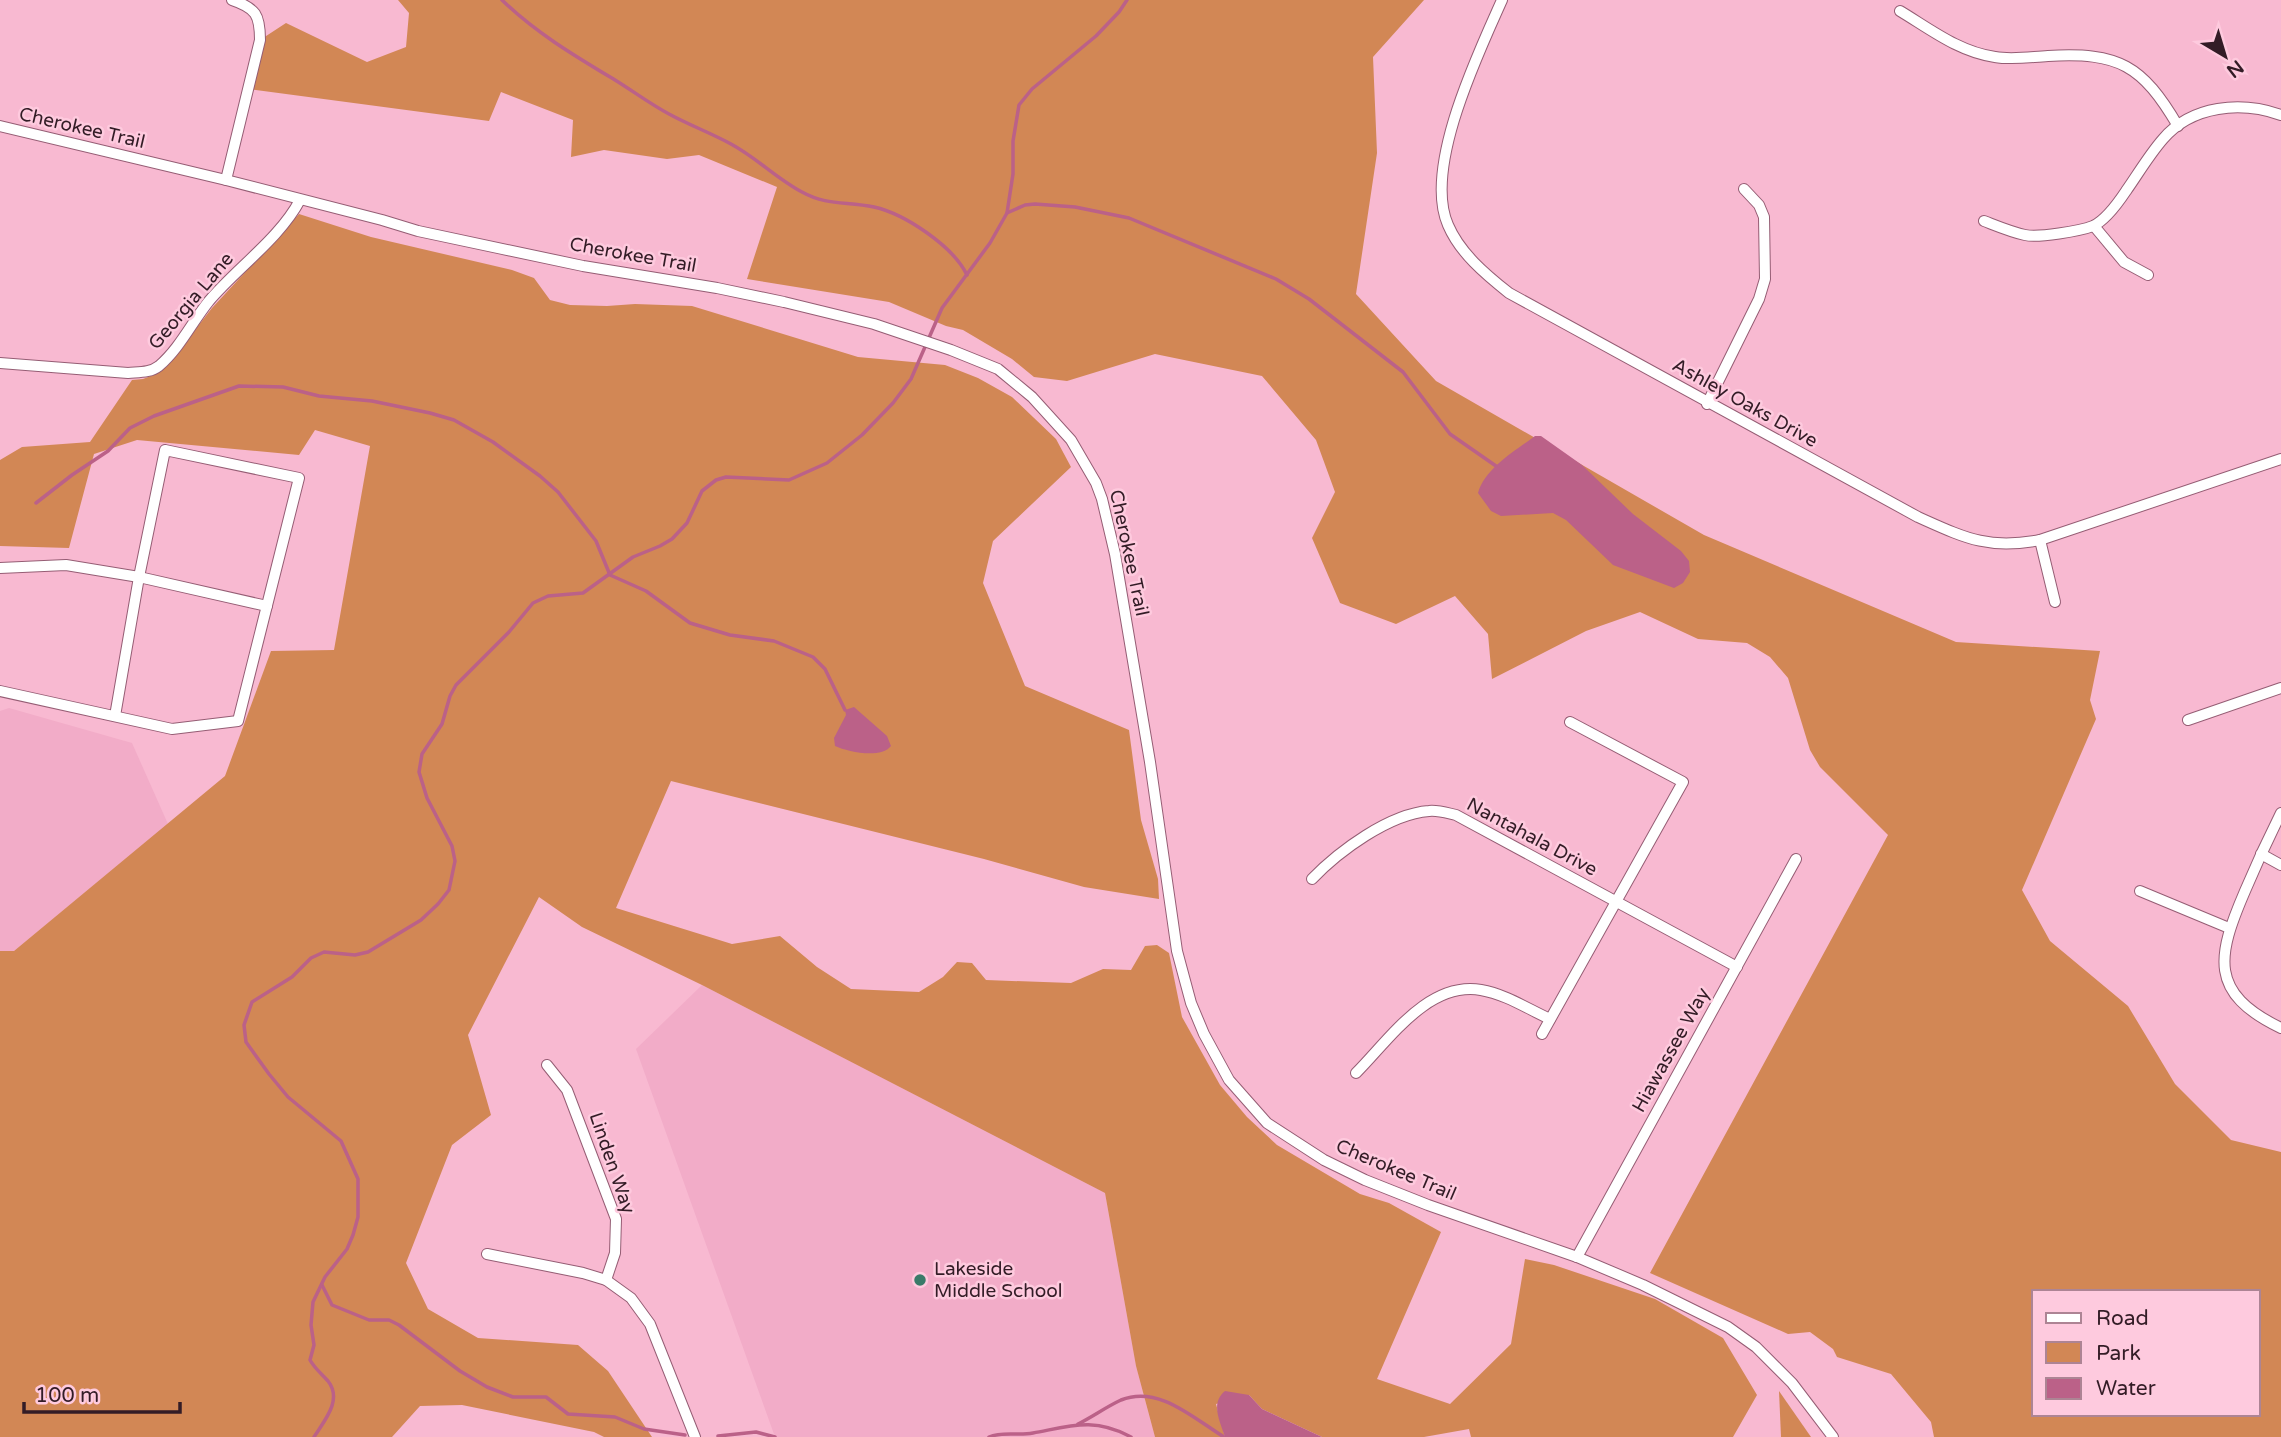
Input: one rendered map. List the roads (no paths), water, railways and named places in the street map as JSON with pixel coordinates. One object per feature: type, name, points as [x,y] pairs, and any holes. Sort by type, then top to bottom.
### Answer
[{"type":"street","points":[[226,180],[260,40],[260,21],[251,9],[232,0]]},
{"type":"street","name":"Ashley Oaks Drive","points":[[1502,0],[1462,94],[1443,170],[1442,189],[1448,226],[1473,262],[1508,293],[1707,404],[1918,517],[1963,537],[2000,544],[2040,540],[2281,458]]},
{"type":"street","points":[[1900,11],[1960,48],[1982,55],[2012,59],[2082,54],[2119,62],[2153,88],[2178,126]]},
{"type":"street","points":[[1984,221],[2027,236],[2094,226],[2107,214],[2164,138],[2198,114],[2225,107],[2244,106],[2281,115]]},
{"type":"street","name":"Cherokee Trail","points":[[0,126],[226,180],[418,231],[583,266],[717,288],[810,309],[897,332],[998,369],[1032,397],[1071,440],[1096,483],[1115,554],[1151,769],[1177,951],[1191,1003],[1229,1080],[1267,1123],[1324,1160],[1403,1196],[1643,1284],[1741,1335],[1792,1383],[1833,1437]]},
{"type":"street","points":[[1707,404],[1759,299],[1766,279],[1764,216],[1759,205],[1744,189]]},
{"type":"street","name":"Georgia Lane","points":[[0,363],[128,373],[155,369],[174,349],[209,302],[289,217],[300,200]]},
{"type":"street","points":[[2094,226],[2124,261],[2148,275]]},
{"type":"street","points":[[0,691],[172,729],[238,721],[299,478],[165,450],[114,716]]},
{"type":"street","points":[[2040,540],[2055,602]]},
{"type":"street","points":[[0,568],[66,565],[267,606]]},
{"type":"street","points":[[2188,720],[2281,688]]},
{"type":"street","points":[[1542,1034],[1683,782],[1570,722]]},
{"type":"street","name":"Nantahala Drive","points":[[1312,879],[1333,859],[1381,827],[1432,810],[1455,815],[1737,967]]},
{"type":"street","points":[[2281,813],[2229,928],[2224,951],[2224,965],[2231,988],[2239,1000],[2256,1016],[2281,1028]]},
{"type":"street","points":[[2261,854],[2281,865]]},
{"type":"street","name":"Hiawassee Way","points":[[1577,1258],[1796,859]]},
{"type":"street","points":[[2140,891],[2229,928]]},
{"type":"street","points":[[1356,1073],[1416,1012],[1431,1001],[1456,990],[1474,989],[1496,994],[1550,1019]]},
{"type":"street","name":"Linden Way","points":[[547,1065],[566,1090],[616,1219],[615,1252],[606,1280]]},
{"type":"street","points":[[487,1254],[606,1280],[631,1298],[650,1324],[663,1351],[695,1437]]},
{"type":"water","points":[[1535,436],[1541,436],[1582,465],[1633,514],[1681,551],[1689,561],[1690,572],[1683,583],[1674,588],[1613,565],[1566,520],[1553,513],[1501,516],[1491,511],[1478,493],[1482,484],[1494,468]]},
{"type":"water","points":[[854,707],[887,736],[891,746],[872,753],[835,746],[834,738],[846,715],[845,710]]},
{"type":"water","points":[[1225,1391],[1249,1395],[1262,1409],[1322,1437],[1225,1437],[1217,1407],[1220,1396]]},
{"type":"waterway","points":[[502,0],[528,23],[571,53],[662,110],[740,150],[802,192],[829,201],[874,207],[900,216],[940,243],[967,275]]},
{"type":"waterway","points":[[314,1437],[327,1417],[334,1396],[328,1381],[310,1360],[314,1345],[311,1325],[313,1302],[325,1277],[347,1249],[353,1235],[358,1217],[358,1179],[341,1141],[288,1097],[246,1042],[244,1025],[252,1002],[292,977],[311,958],[324,952],[355,955],[368,952],[421,920],[449,890],[455,861],[452,846],[427,798],[419,772],[422,754],[442,724],[456,685],[509,632],[533,603],[548,596],[583,593],[633,557],[672,539],[687,523],[702,491],[716,480],[726,477],[789,480],[827,463],[862,435],[893,403],[911,379],[942,308],[990,243],[1007,213],[1019,105],[1032,89],[1096,36],[1127,0]]},
{"type":"waterway","points":[[1007,213],[1025,205],[1035,204],[1075,207],[1129,218],[1276,279],[1309,299],[1403,372],[1450,434],[1496,466]]},
{"type":"waterway","points":[[36,503],[108,451],[130,428],[154,416],[239,386],[283,387],[319,396],[372,401],[430,413],[454,420],[493,442],[558,492],[596,541],[610,575],[646,591],[690,623],[730,635],[774,641],[813,657],[825,669],[845,710]]},
{"type":"waterway","points":[[322,1285],[332,1305],[369,1320],[389,1320],[399,1325],[460,1371],[487,1387],[513,1397],[546,1397],[568,1414],[615,1417],[644,1429],[685,1435]]},
{"type":"waterway","points":[[1078,1424],[1121,1400],[1149,1397],[1175,1406],[1224,1437]]},
{"type":"waterway","points":[[989,1437],[1082,1425],[1105,1427],[1131,1437]]},
{"type":"waterway","points":[[718,1436],[756,1432],[775,1437]]},
{"type":"place","name":"Lakeside Middle School","points":[[920,1280]]}]
